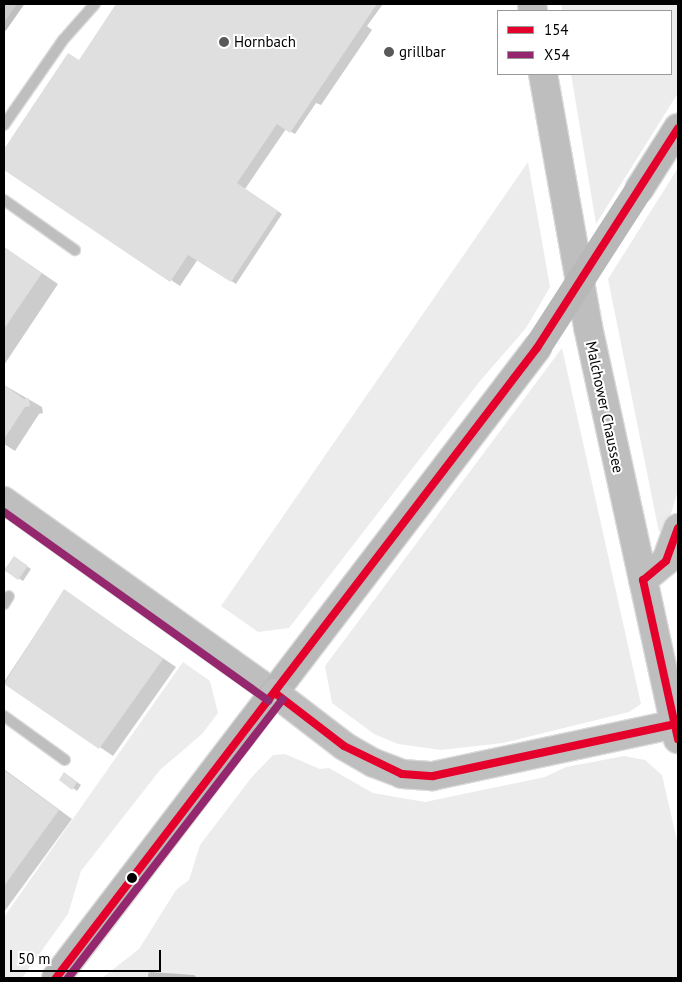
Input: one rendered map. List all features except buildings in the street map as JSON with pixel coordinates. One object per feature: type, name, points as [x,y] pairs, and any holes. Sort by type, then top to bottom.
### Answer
[{"type":"main road","name":"Malchower Chaussee","points":[[543,75],[586,318],[677,731]]},
{"type":"main road","points":[[56,978],[537,348],[678,128]]},
{"type":"main road","points":[[643,580],[666,561],[678,528]]},
{"type":"main road","points":[[274,693],[344,746],[374,763],[410,774],[433,776],[677,731]]},
{"type":"street","points":[[4,500],[274,693]]},
{"type":"lane","points":[[4,125],[63,40],[95,4]]},
{"type":"lane","points":[[4,200],[74,250]]},
{"type":"lane","points":[[4,716],[65,760]]},
{"type":"shaded area","points":[[561,4],[678,4],[678,93],[596,224],[571,75],[672,75],[672,10],[562,10]]},
{"type":"shaded area","points":[[528,162],[550,287],[526,328],[480,381],[289,628],[258,632],[221,606]]},
{"type":"shaded area","points":[[678,168],[678,490],[667,527],[659,532],[608,279]]},
{"type":"shaded area","points":[[562,348],[641,704],[629,712],[503,743],[441,750],[398,744],[374,734],[332,703],[325,666]]},
{"type":"shaded area","points":[[183,662],[210,681],[218,713],[202,734],[160,770],[81,871],[68,914],[22,978],[4,978],[4,917]]},
{"type":"shaded area","points":[[285,754],[320,769],[329,768],[373,793],[425,802],[545,777],[566,767],[624,756],[645,760],[662,775],[678,845],[678,978],[102,978],[139,949],[176,890],[189,880],[200,845],[251,778],[273,755]]},
{"type":"waterway","points":[[4,28],[21,4]]},
{"type":"waterway","points":[[151,975],[193,978]]},
{"type":"transit line","name":"154","points":[[56,978],[537,348],[678,128]]},
{"type":"transit line","name":"X54","points":[[4,512],[269,701]]},
{"type":"transit line","name":"154","points":[[678,528],[666,561],[643,580],[678,739]]},
{"type":"transit line","name":"154","points":[[275,693],[344,746],[402,774],[433,776],[675,724]]},
{"type":"transit line","name":"X54","points":[[68,978],[283,699]]},
{"type":"place","name":"Hornbach","points":[[224,42]]},
{"type":"place","name":"grillbar","points":[[389,52]]}]
